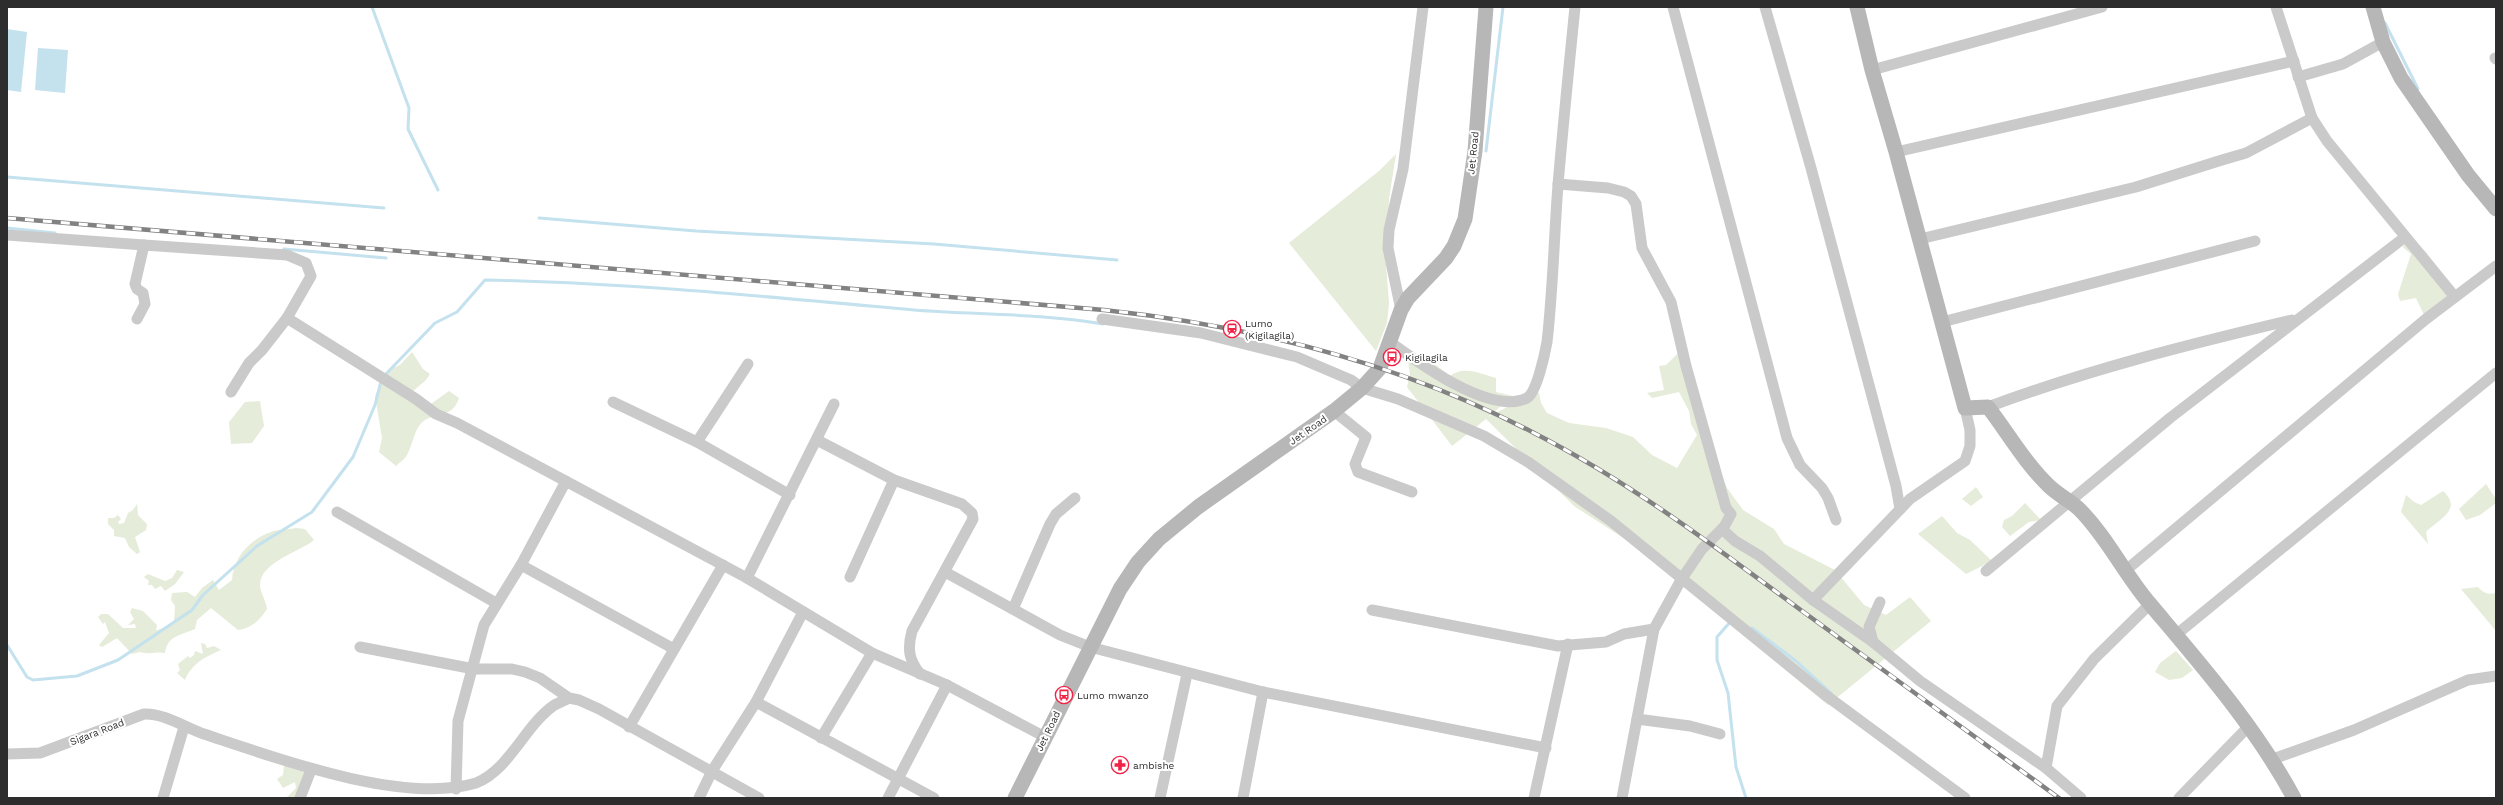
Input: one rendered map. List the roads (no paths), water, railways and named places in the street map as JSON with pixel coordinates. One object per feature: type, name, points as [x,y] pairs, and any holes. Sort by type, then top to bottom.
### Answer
[{"type":"street","points":[[1401,310],[1388,248],[1390,230],[1403,169],[1423,7]]},
{"type":"street","name":"Jet Road","points":[[1015,798],[1120,589],[1138,562],[1159,539],[1198,507],[1334,411],[1362,388],[1380,368],[1401,310],[1408,298],[1446,258],[1454,246],[1465,218],[1474,150],[1486,7]]},
{"type":"street","points":[[1390,342],[1444,378],[1489,398],[1505,402],[1516,402],[1529,397],[1538,381],[1547,343],[1558,184],[1575,7]]},
{"type":"street","points":[[1673,7],[1787,438],[1800,465],[1822,488],[1828,498],[1836,520]]},
{"type":"street","points":[[1765,7],[1812,168],[1896,486],[1900,509]]},
{"type":"street","points":[[1813,600],[1844,571],[1900,509],[1964,461],[1970,446],[1970,430],[1965,408],[1920,239],[1872,70],[1857,7]]},
{"type":"street","points":[[1872,70],[2102,7]]},
{"type":"street","points":[[2276,7],[2312,118],[2327,141],[2455,297]]},
{"type":"street","points":[[2373,7],[2383,42],[2401,78],[2468,175],[2496,209]]},
{"type":"street","points":[[2298,77],[2343,64],[2383,42]]},
{"type":"street","points":[[1896,152],[2294,61]]},
{"type":"street","points":[[1920,239],[2136,187],[2246,153],[2312,118]]},
{"type":"street","points":[[1558,184],[1618,191],[1631,196],[1636,204],[1642,248],[1671,302],[1726,508],[1731,514],[1722,529],[1702,549],[1681,580],[1654,629],[1622,798]]},
{"type":"street","points":[[7,235],[296,257],[306,263],[312,276],[287,318],[250,363],[231,392]]},
{"type":"street","points":[[1986,571],[2068,502],[2296,319],[2405,237]]},
{"type":"street","points":[[1942,322],[2255,241]]},
{"type":"street","points":[[137,319],[145,304],[143,292],[137,289],[135,284],[144,245]]},
{"type":"street","points":[[2125,571],[2455,297],[2496,266]]},
{"type":"street","points":[[287,318],[416,399],[436,414],[457,423],[724,565],[872,653],[947,685],[1045,737]]},
{"type":"street","points":[[1102,319],[1201,333],[1284,354],[1327,369],[1351,380],[1362,388],[1398,399],[1447,419],[1504,447],[1611,521],[1681,580],[1824,694],[1965,798]]},
{"type":"street","points":[[1965,408],[1988,407],[2071,379],[2190,345],[2296,319]]},
{"type":"street","points":[[697,442],[748,364]]},
{"type":"street","points":[[2177,634],[2496,372]]},
{"type":"street","points":[[613,402],[697,442],[790,495]]},
{"type":"street","points":[[747,578],[790,495],[834,404]]},
{"type":"street","points":[[1988,407],[2028,463],[2048,485],[2079,509],[2093,526],[2150,604],[2177,634],[2250,726],[2273,759],[2294,798]]},
{"type":"street","points":[[1334,411],[1366,437],[1355,464],[1358,472],[1412,492]]},
{"type":"street","points":[[817,440],[894,480],[962,504],[972,513],[973,519],[910,640],[908,652],[912,664],[921,674]]},
{"type":"street","points":[[850,577],[894,480]]},
{"type":"street","points":[[456,789],[458,722],[474,668],[484,625],[521,564],[566,481]]},
{"type":"street","points":[[1013,609],[1050,524],[1056,514],[1075,498]]},
{"type":"street","points":[[337,512],[496,603]]},
{"type":"street","points":[[1722,529],[1735,541],[1760,556],[1813,600],[1873,642],[1920,682],[2046,768],[2081,798]]},
{"type":"street","points":[[521,564],[674,649]]},
{"type":"street","points":[[629,726],[724,565]]},
{"type":"street","points":[[945,572],[1060,635],[1090,647],[1187,674],[1263,692],[1546,748]]},
{"type":"street","points":[[1873,642],[1869,627],[1880,602]]},
{"type":"street","points":[[2046,768],[2057,706],[2094,659],[2150,604]]},
{"type":"street","points":[[1372,610],[1546,644],[1606,642],[1624,634],[1654,629]]},
{"type":"street","points":[[698,798],[712,771],[756,702],[803,612]]},
{"type":"street","points":[[1534,798],[1568,644]]},
{"type":"street","points":[[360,647],[474,668],[512,669],[525,672],[540,678],[569,698],[579,700],[599,709],[759,798]]},
{"type":"street","points":[[821,738],[872,653]]},
{"type":"street","points":[[1160,798],[1187,674]]},
{"type":"street","points":[[2273,759],[2354,730],[2468,680],[2496,676]]},
{"type":"street","points":[[888,798],[899,780],[947,685]]},
{"type":"street","points":[[1243,798],[1263,692]]},
{"type":"street","name":"Sigara Road","points":[[7,754],[40,754],[144,714],[153,714],[184,727],[311,770],[384,790],[439,794],[477,783],[495,770],[553,706],[569,698]]},
{"type":"street","points":[[756,702],[934,798]]},
{"type":"street","points":[[1637,718],[1690,726],[1720,734]]},
{"type":"street","points":[[2179,798],[2250,726]]},
{"type":"street","points":[[163,798],[184,727]]},
{"type":"street","points":[[300,798],[311,770]]},
{"type":"water","points":[[7,29],[27,32],[21,92],[7,90]]},
{"type":"water","points":[[38,48],[68,50],[65,93],[35,90]]},
{"type":"waterway","points":[[372,7],[409,108],[408,129],[438,190]]},
{"type":"waterway","points":[[1486,151],[1503,7]]},
{"type":"waterway","points":[[2385,23],[2418,89]]},
{"type":"waterway","points":[[7,177],[384,208]]},
{"type":"waterway","points":[[539,218],[696,231],[934,244],[1117,260]]},
{"type":"waterway","points":[[7,228],[55,233]]},
{"type":"waterway","points":[[284,249],[386,258]]},
{"type":"waterway","points":[[384,376],[435,323],[457,312],[485,280],[646,287],[938,312],[1032,316],[1079,320],[1103,324]]},
{"type":"waterway","points":[[7,645],[27,677],[33,680],[77,676],[118,660],[192,610],[203,595],[257,546],[312,512],[353,457],[375,405],[381,381]]},
{"type":"waterway","points":[[1731,621],[1717,637],[1717,660],[1728,693],[1736,767],[1746,798]]},
{"type":"waterway","points":[[1752,628],[1796,661],[1831,693]]},
{"type":"railway","points":[[7,218],[1104,310],[1215,326],[1270,337],[1325,351],[1431,386],[1483,408],[1534,433],[1603,472],[1702,538],[2059,798]]},
{"type":"place","name":"Lumo (Kigilagila)","points":[[1232,329]]},
{"type":"place","name":"Kigilagila","points":[[1392,357]]},
{"type":"place","name":"Lumo mwanzo","points":[[1064,695]]},
{"type":"place","name":"ambishe","points":[[1120,765]]}]
